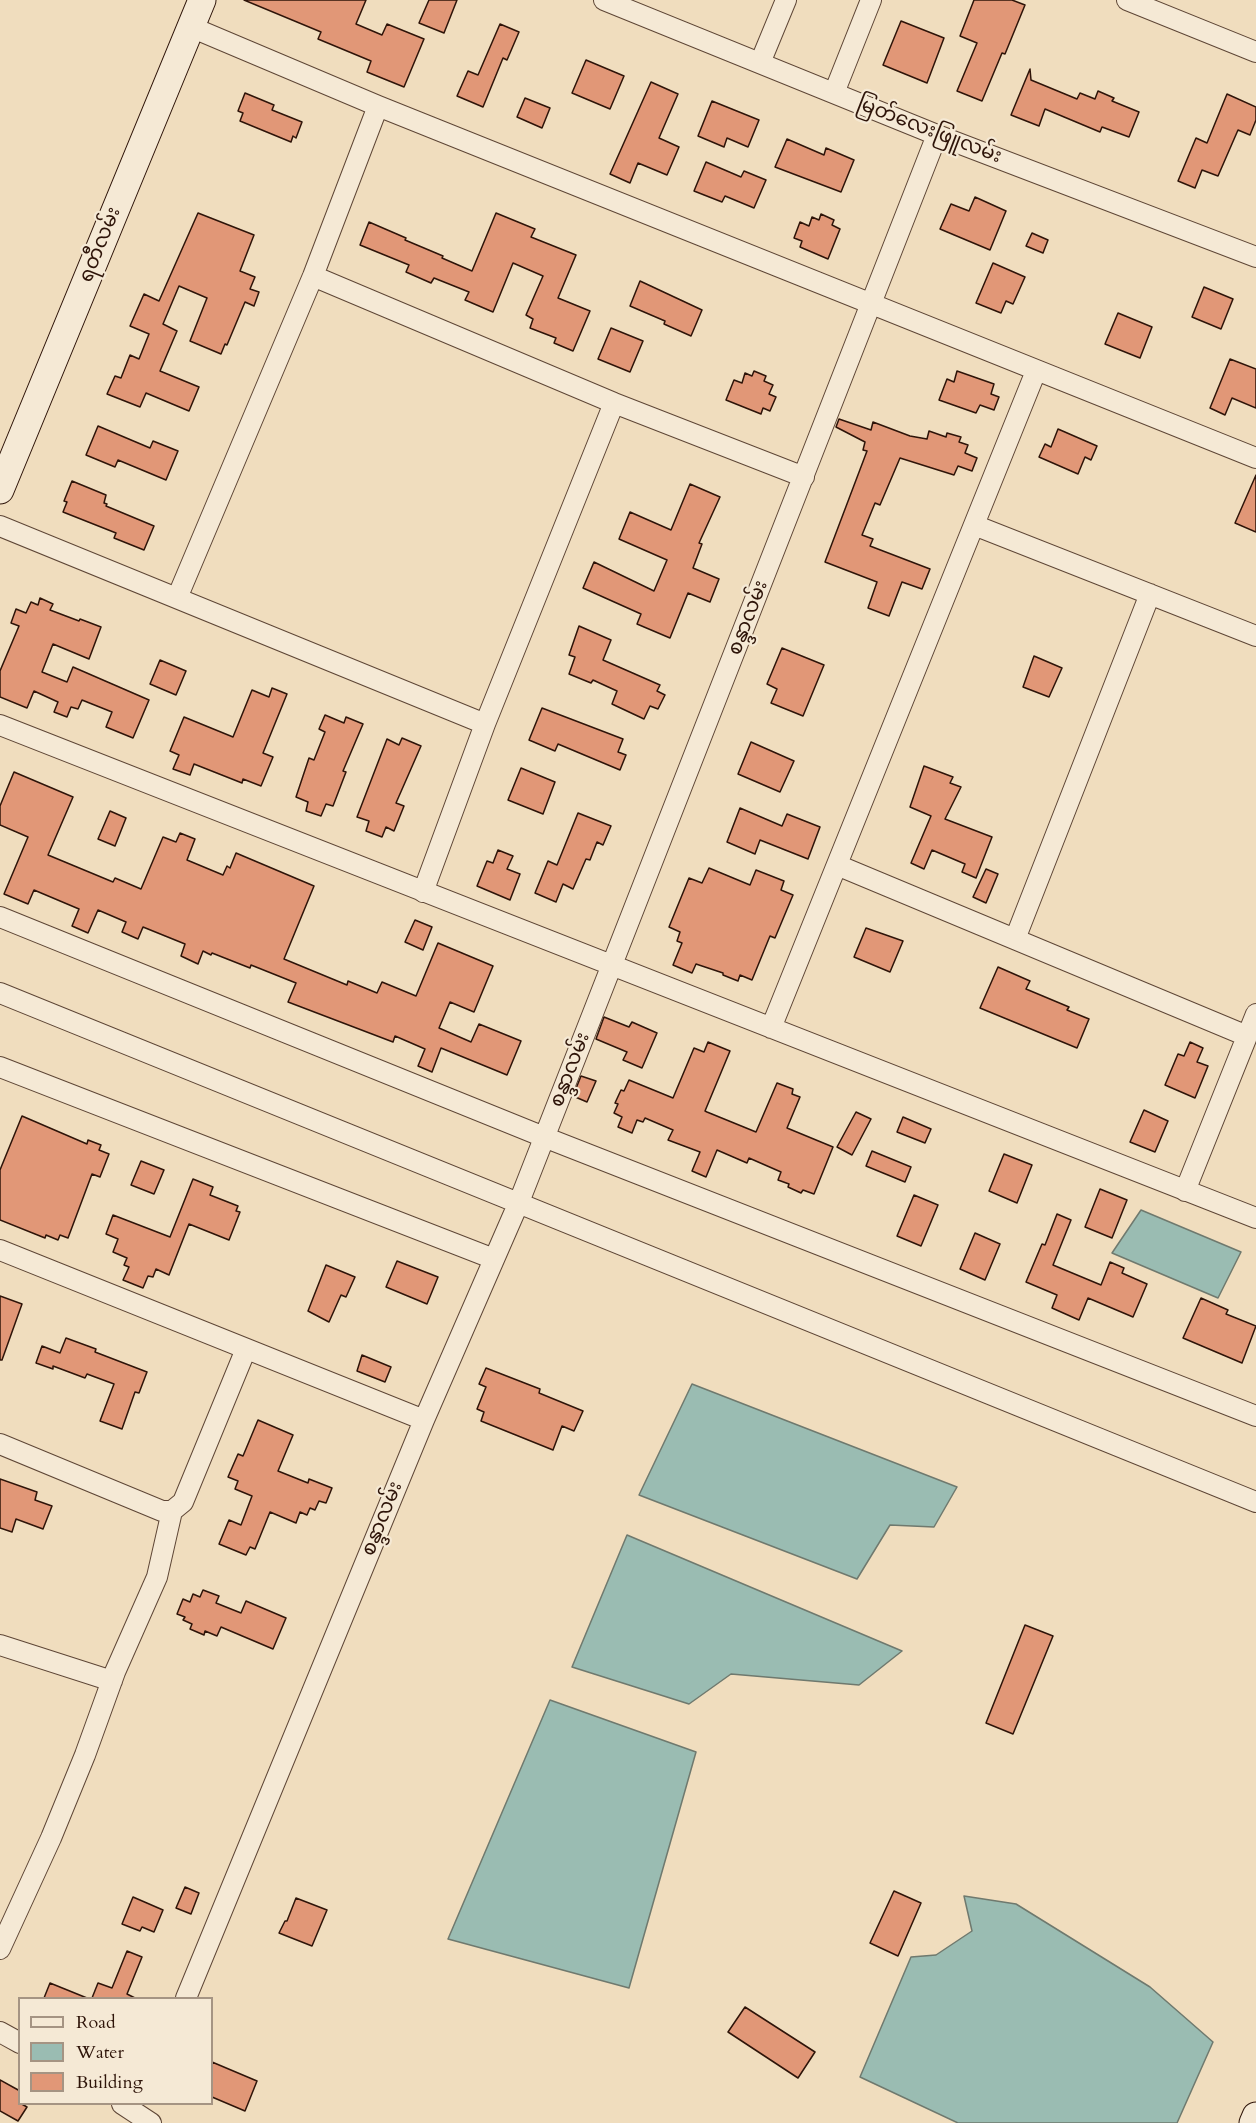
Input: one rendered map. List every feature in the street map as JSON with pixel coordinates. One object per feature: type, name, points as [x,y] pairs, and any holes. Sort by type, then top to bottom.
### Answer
[{"type":"street","name":"ရတီလမ်း","points":[[0,490],[202,0]]},
{"type":"street","name":"မြတ်လေးဖြူလမ်း","points":[[604,0],[937,135],[1256,257]]},
{"type":"street","points":[[760,63],[786,0]]},
{"type":"street","points":[[834,93],[872,0]]},
{"type":"street","points":[[1127,0],[1256,52]]},
{"type":"street","points":[[191,27],[378,106],[1256,458]]},
{"type":"street","points":[[177,598],[313,276],[378,106]]},
{"type":"street","name":"စန္ဒာလမ်း","points":[[186,1997],[424,1420],[519,1202],[937,135]]},
{"type":"street","points":[[313,276],[614,403],[804,477]]},
{"type":"street","points":[[771,1028],[1036,371]]},
{"type":"street","points":[[423,892],[485,724],[614,403]]},
{"type":"street","points":[[974,525],[1256,636]]},
{"type":"street","points":[[0,526],[485,724]]},
{"type":"street","points":[[1015,939],[1150,594]]},
{"type":"street","points":[[0,725],[1256,1218]]},
{"type":"street","points":[[837,865],[1247,1036]]},
{"type":"street","points":[[0,916],[544,1137],[1256,1416]]},
{"type":"street","points":[[0,993],[1256,1502]]},
{"type":"street","points":[[1185,1191],[1256,1014]]},
{"type":"street","points":[[0,1067],[494,1259]]},
{"type":"street","points":[[0,1250],[424,1420]]},
{"type":"street","points":[[0,1444],[162,1511],[172,1511],[183,1503],[246,1349]]},
{"type":"street","points":[[0,1948],[60,1817],[112,1682],[157,1577],[172,1511]]},
{"type":"street","points":[[0,1645],[112,1682]]},
{"type":"street","points":[[0,2032],[18,2042]]},
{"type":"street","points":[[1253,2123],[1256,2116]]},
{"type":"water","points":[[1141,1210],[1241,1252],[1218,1298],[1112,1253]]},
{"type":"water","points":[[692,1384],[957,1487],[934,1527],[890,1525],[857,1579],[639,1495]]},
{"type":"water","points":[[627,1535],[902,1651],[859,1685],[731,1674],[689,1704],[572,1667]]},
{"type":"water","points":[[550,1700],[696,1752],[629,1988],[448,1939]]},
{"type":"water","points":[[964,1896],[1016,1904],[1150,1987],[1213,2042],[1177,2123],[958,2123],[860,2077],[911,1957],[936,1955],[972,1931]]},
{"type":"building","points":[[244,0],[366,0],[356,24],[382,35],[387,24],[424,39],[404,87],[367,72],[371,61],[318,39],[321,32]]},
{"type":"building","points":[[429,0],[457,0],[444,33],[419,23]]},
{"type":"building","points":[[974,0],[1012,0],[1025,5],[982,101],[957,91],[977,43],[960,36]]},
{"type":"building","points":[[901,21],[944,38],[927,83],[883,65]]},
{"type":"building","points":[[500,24],[519,32],[507,60],[503,58],[483,107],[457,96],[468,71],[478,75]]},
{"type":"building","points":[[586,60],[624,76],[610,109],[572,93]]},
{"type":"building","points":[[1030,69],[1031,80],[1077,99],[1080,93],[1095,99],[1098,91],[1114,98],[1112,101],[1139,112],[1129,137],[1102,127],[1100,132],[1045,109],[1039,126],[1011,115]]},
{"type":"building","points":[[651,82],[678,94],[659,138],[679,147],[667,175],[638,163],[630,183],[610,174]]},
{"type":"building","points":[[245,93],[274,105],[272,110],[302,122],[296,138],[293,136],[291,142],[240,121],[243,113],[238,111]]},
{"type":"building","points":[[1227,94],[1256,107],[1256,120],[1250,135],[1238,130],[1218,176],[1202,170],[1195,188],[1178,181],[1196,138],[1207,143]]},
{"type":"building","points":[[525,98],[550,108],[542,128],[517,117]]},
{"type":"building","points":[[712,101],[759,120],[748,147],[727,138],[724,147],[698,136]]},
{"type":"building","points":[[787,139],[824,155],[826,148],[854,160],[841,192],[775,167]]},
{"type":"building","points":[[706,162],[741,177],[744,171],[766,180],[754,208],[725,196],[722,202],[694,191]]},
{"type":"building","points":[[975,197],[1006,211],[990,250],[940,229],[951,204],[969,211]]},
{"type":"building","points":[[198,213],[254,235],[240,271],[255,277],[250,289],[259,292],[254,306],[245,302],[221,354],[190,341],[207,298],[179,286],[163,324],[177,331],[160,371],[199,387],[189,411],[146,393],[140,407],[107,394],[115,376],[121,378],[130,355],[139,359],[149,334],[130,326],[144,294],[159,301]]},
{"type":"building","points":[[496,213],[535,229],[531,237],[576,255],[558,298],[590,311],[573,351],[554,343],[556,338],[530,328],[533,319],[526,315],[543,276],[513,263],[493,312],[465,300],[469,292],[434,278],[431,283],[406,272],[409,265],[360,245],[369,222],[472,271]]},
{"type":"building","points":[[821,214],[834,220],[832,225],[840,229],[828,259],[800,247],[802,241],[794,238],[800,222],[809,226],[812,217],[819,220]]},
{"type":"building","points":[[1032,233],[1048,240],[1043,253],[1026,246]]},
{"type":"building","points":[[993,263],[1025,277],[1013,304],[1006,301],[1001,313],[976,303]]},
{"type":"building","points":[[640,281],[702,310],[691,336],[664,324],[665,321],[630,306]]},
{"type":"building","points":[[1204,287],[1233,299],[1221,329],[1192,317]]},
{"type":"building","points":[[1118,313],[1152,327],[1140,358],[1105,344]]},
{"type":"building","points":[[611,328],[643,341],[630,372],[598,359]]},
{"type":"building","points":[[1230,359],[1256,369],[1256,408],[1232,398],[1225,415],[1210,408]]},
{"type":"building","points":[[754,371],[766,376],[764,381],[773,385],[769,394],[776,397],[770,411],[763,408],[761,414],[726,400],[734,380],[742,383],[745,373],[752,376]]},
{"type":"building","points":[[957,371],[994,384],[991,394],[999,397],[994,410],[980,405],[976,413],[939,400],[947,379],[954,382]]},
{"type":"building","points":[[839,419],[871,430],[873,422],[910,436],[927,439],[929,431],[946,437],[947,433],[961,437],[959,442],[968,445],[965,453],[977,458],[972,471],[958,466],[954,475],[900,458],[880,505],[875,503],[862,535],[873,539],[870,546],[930,569],[922,589],[902,582],[889,616],[868,608],[877,582],[825,562],[867,451],[863,450],[865,442],[836,427]]},
{"type":"building","points":[[98,426],[150,448],[153,441],[178,451],[166,480],[118,460],[115,467],[86,455]]},
{"type":"building","points":[[1058,429],[1097,446],[1091,460],[1085,457],[1078,474],[1039,457],[1045,444],[1051,447]]},
{"type":"building","points":[[1256,475],[1256,532],[1235,523]]},
{"type":"building","points":[[72,481],[106,495],[104,503],[107,504],[106,506],[154,526],[144,550],[114,538],[116,533],[63,512],[67,502],[64,501]]},
{"type":"building","points":[[690,484],[720,497],[699,543],[702,544],[693,568],[719,579],[710,602],[688,593],[670,638],[637,624],[641,614],[583,588],[594,562],[654,591],[667,560],[619,539],[630,512],[671,530]]},
{"type":"building","points":[[40,598],[53,604],[50,610],[101,627],[89,659],[53,644],[42,672],[67,682],[73,667],[149,700],[133,738],[106,727],[112,712],[82,700],[78,709],[71,707],[67,717],[54,712],[58,702],[34,691],[27,708],[0,697],[0,671],[19,626],[11,623],[16,609],[26,613],[31,602],[38,605]]},
{"type":"building","points":[[579,626],[611,640],[603,660],[660,685],[657,691],[665,695],[658,709],[650,706],[644,719],[612,704],[617,691],[593,680],[591,683],[569,674],[575,657],[569,655]]},
{"type":"building","points":[[782,648],[824,665],[803,716],[771,703],[777,689],[767,684]]},
{"type":"building","points":[[1034,656],[1062,668],[1049,697],[1023,687]]},
{"type":"building","points":[[160,660],[186,671],[176,695],[150,684]]},
{"type":"building","points":[[272,688],[287,694],[263,753],[273,757],[261,786],[243,779],[242,783],[194,764],[190,775],[173,769],[179,755],[170,751],[184,717],[233,737],[252,690],[269,697]]},
{"type":"building","points":[[542,708],[623,739],[618,752],[626,755],[620,770],[558,744],[555,751],[529,740]]},
{"type":"building","points":[[325,715],[344,723],[346,717],[363,724],[343,771],[346,772],[333,806],[326,804],[321,816],[306,811],[308,802],[296,797],[309,758],[314,760],[325,732],[319,729]]},
{"type":"building","points":[[402,738],[421,746],[396,803],[404,806],[394,831],[386,827],[382,837],[366,831],[369,821],[357,817],[387,739],[399,745]]},
{"type":"building","points":[[751,742],[794,761],[780,792],[738,774]]},
{"type":"building","points":[[924,766],[953,777],[950,783],[961,787],[945,819],[992,837],[976,878],[962,872],[965,864],[932,850],[924,869],[911,863],[931,816],[910,807]]},
{"type":"building","points":[[521,768],[555,782],[543,814],[508,800]]},
{"type":"building","points":[[14,772],[73,797],[48,855],[113,882],[115,878],[141,889],[163,837],[176,842],[180,833],[195,839],[187,860],[223,875],[227,866],[230,868],[236,853],[314,886],[284,959],[347,985],[348,981],[377,993],[382,982],[416,996],[438,943],[493,966],[474,1012],[450,1002],[439,1028],[471,1042],[479,1024],[521,1041],[507,1075],[441,1048],[432,1072],[418,1066],[425,1049],[395,1036],[393,1042],[288,1002],[296,983],[251,965],[250,968],[203,951],[198,964],[181,956],[185,944],[143,927],[138,939],[122,932],[126,922],[98,910],[88,933],[72,926],[79,909],[34,890],[28,904],[4,894],[28,837],[0,825],[0,806]]},
{"type":"building","points":[[740,808],[782,826],[787,814],[820,827],[808,859],[760,840],[755,854],[727,842]]},
{"type":"building","points":[[110,811],[126,818],[115,846],[98,839]]},
{"type":"building","points":[[578,813],[611,826],[603,845],[597,842],[590,860],[586,859],[573,889],[563,884],[556,902],[535,893],[548,861],[557,865]]},
{"type":"building","points":[[498,850],[513,856],[507,869],[520,874],[510,900],[477,886],[487,861],[493,863]]},
{"type":"building","points":[[709,868],[750,885],[756,870],[784,881],[781,890],[793,895],[775,938],[770,936],[752,980],[740,975],[738,981],[696,964],[692,973],[673,965],[682,943],[677,941],[680,932],[669,927],[689,878],[702,883]]},
{"type":"building","points":[[986,869],[998,874],[986,903],[973,897]]},
{"type":"building","points":[[415,920],[432,927],[423,950],[405,942]]},
{"type":"building","points":[[866,928],[903,941],[890,972],[854,957]]},
{"type":"building","points":[[998,967],[1030,981],[1026,989],[1069,1007],[1067,1010],[1089,1019],[1077,1048],[980,1008]]},
{"type":"building","points":[[604,1017],[629,1027],[632,1022],[657,1033],[642,1068],[623,1060],[627,1052],[596,1039]]},
{"type":"building","points":[[708,1042],[730,1051],[705,1111],[756,1132],[777,1083],[793,1089],[792,1094],[800,1097],[787,1128],[833,1147],[814,1194],[803,1190],[801,1193],[788,1187],[789,1184],[778,1180],[781,1172],[749,1158],[747,1163],[717,1150],[706,1177],[692,1171],[700,1152],[668,1140],[673,1130],[645,1118],[643,1122],[637,1120],[632,1133],[618,1127],[622,1117],[614,1113],[618,1104],[615,1103],[629,1080],[673,1098],[694,1048],[704,1052]]},
{"type":"building","points":[[1190,1042],[1203,1048],[1197,1062],[1208,1066],[1195,1098],[1165,1085],[1178,1054],[1184,1056]]},
{"type":"building","points":[[581,1076],[596,1081],[587,1102],[573,1096]]},
{"type":"building","points":[[1144,1110],[1168,1121],[1155,1152],[1130,1142]]},
{"type":"building","points":[[856,1112],[871,1119],[852,1155],[837,1147]]},
{"type":"building","points":[[22,1116],[87,1144],[88,1140],[101,1145],[99,1150],[109,1154],[100,1177],[92,1174],[68,1238],[60,1235],[58,1240],[46,1235],[45,1238],[0,1220],[0,1170]]},
{"type":"building","points":[[903,1117],[931,1129],[925,1143],[897,1132]]},
{"type":"building","points":[[872,1151],[911,1167],[905,1182],[866,1166]]},
{"type":"building","points":[[1004,1154],[1032,1165],[1017,1203],[989,1191]]},
{"type":"building","points":[[141,1161],[164,1170],[154,1194],[131,1185]]},
{"type":"building","points":[[193,1179],[213,1187],[210,1195],[238,1206],[236,1211],[240,1212],[229,1240],[189,1224],[169,1275],[156,1269],[153,1277],[148,1276],[143,1288],[123,1280],[129,1267],[124,1265],[127,1258],[113,1252],[118,1239],[106,1234],[113,1215],[170,1237]]},
{"type":"building","points":[[1100,1189],[1127,1200],[1112,1238],[1085,1227]]},
{"type":"building","points":[[914,1195],[938,1205],[921,1246],[897,1236]]},
{"type":"building","points":[[1057,1214],[1071,1220],[1053,1265],[1101,1285],[1110,1262],[1124,1268],[1122,1273],[1147,1284],[1133,1317],[1088,1298],[1079,1320],[1052,1308],[1057,1295],[1026,1282],[1042,1244],[1045,1245]]},
{"type":"building","points":[[975,1233],[1000,1244],[985,1280],[960,1269]]},
{"type":"building","points":[[397,1261],[438,1277],[427,1304],[386,1287]]},
{"type":"building","points":[[326,1265],[355,1277],[346,1297],[341,1295],[329,1322],[308,1311]]},
{"type":"building","points":[[0,1296],[22,1304],[2,1360],[0,1360]]},
{"type":"building","points":[[1201,1298],[1228,1310],[1226,1314],[1256,1326],[1242,1363],[1183,1338]]},
{"type":"building","points":[[66,1338],[147,1372],[139,1393],[135,1392],[122,1429],[100,1421],[114,1384],[87,1374],[85,1378],[53,1366],[53,1369],[36,1363],[42,1346],[60,1353]]},
{"type":"building","points":[[362,1355],[391,1367],[385,1382],[357,1371]]},
{"type":"building","points":[[486,1368],[540,1389],[539,1393],[583,1411],[574,1431],[562,1426],[553,1450],[481,1421],[484,1412],[477,1409],[486,1387],[479,1384]]},
{"type":"building","points":[[258,1420],[293,1435],[278,1471],[308,1483],[309,1479],[332,1488],[326,1503],[319,1501],[315,1510],[310,1508],[307,1515],[300,1512],[296,1523],[270,1512],[255,1549],[250,1547],[246,1555],[219,1544],[229,1520],[241,1525],[252,1496],[235,1489],[238,1481],[228,1477],[238,1454],[243,1456]]},
{"type":"building","points":[[0,1479],[37,1492],[35,1500],[52,1506],[43,1529],[16,1519],[12,1532],[0,1528]]},
{"type":"building","points":[[203,1590],[219,1596],[216,1603],[241,1613],[246,1601],[286,1618],[273,1649],[221,1627],[217,1636],[205,1631],[204,1635],[190,1629],[192,1624],[183,1620],[185,1617],[177,1614],[183,1599],[190,1602],[193,1594],[200,1597]]},
{"type":"building","points":[[1025,1625],[1053,1636],[1013,1734],[986,1723]]},
{"type":"building","points":[[185,1887],[199,1893],[191,1914],[176,1908]]},
{"type":"building","points":[[894,1891],[921,1903],[898,1956],[870,1943]]},
{"type":"building","points":[[133,1897],[163,1910],[154,1932],[142,1927],[140,1931],[122,1924]]},
{"type":"building","points":[[296,1898],[327,1910],[312,1946],[279,1933],[287,1921]]},
{"type":"building","points":[[127,1951],[142,1957],[127,1994],[133,1997],[92,1997],[98,1983],[112,1988]]},
{"type":"building","points":[[50,1983],[85,1997],[44,1997]]},
{"type":"building","points":[[745,2007],[815,2052],[798,2078],[728,2032]]},
{"type":"building","points":[[213,2062],[257,2081],[245,2111],[213,2097]]},
{"type":"building","points":[[0,2080],[18,2090],[18,2105],[27,2107],[18,2121],[0,2111]]}]
